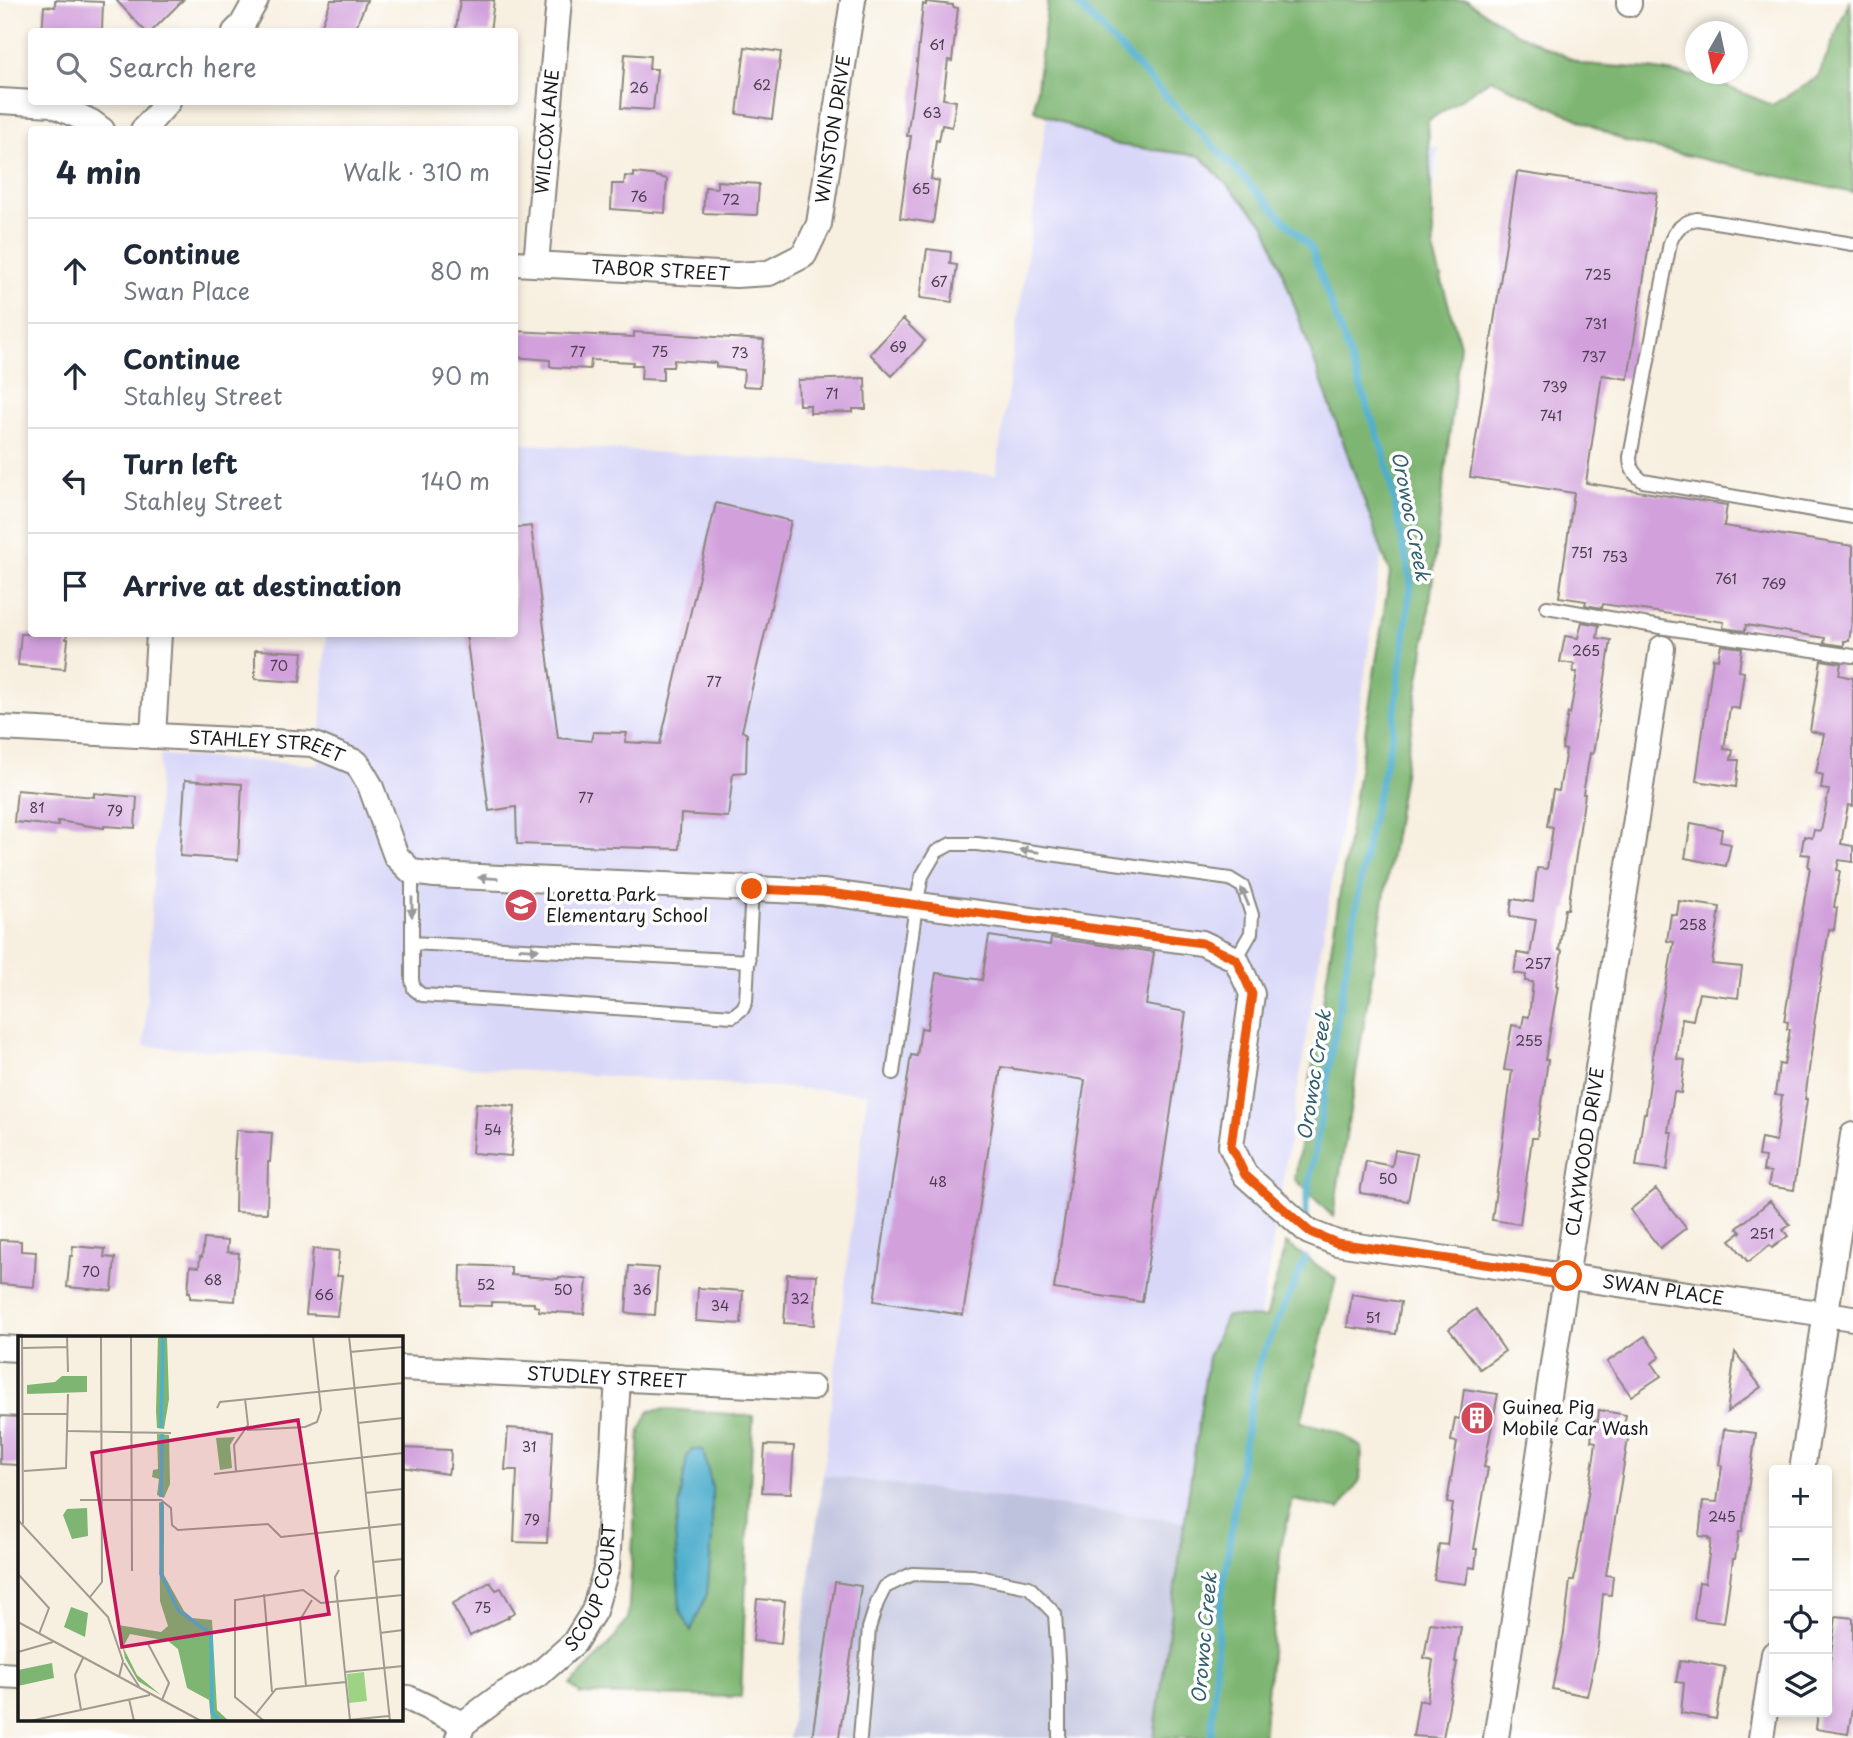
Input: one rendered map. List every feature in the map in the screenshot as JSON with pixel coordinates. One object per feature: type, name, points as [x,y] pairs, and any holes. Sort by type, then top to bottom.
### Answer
[{"type":"street","points":[[239,28],[257,0]]},
{"type":"street","name":"WILCOX LANE","points":[[525,264],[559,0]]},
{"type":"street","name":"WINSTON DRIVE","points":[[804,256],[819,224],[853,0]]},
{"type":"street","points":[[0,101],[28,103]]},
{"type":"street","points":[[54,105],[96,126]]},
{"type":"street","points":[[147,126],[166,105]]},
{"type":"street","name":"TABOR STREET","points":[[525,264],[736,275],[769,273],[804,256]]},
{"type":"street","points":[[153,736],[159,637]]},
{"type":"street","name":"CLAYWOOD DRIVE","points":[[1496,1738],[1662,648]]},
{"type":"street","name":"STAHLEY STREET","points":[[0,728],[312,744],[357,763],[370,785],[396,856],[412,872]]},
{"type":"street","points":[[412,872],[822,892],[1202,943],[1236,959]]},
{"type":"street","name":"SWAN PLACE","points":[[1236,959],[1252,994],[1231,1146],[1245,1175],[1310,1232],[1337,1243],[1853,1318]]},
{"type":"street","points":[[1803,1465],[1853,1135]]},
{"type":"street","points":[[0,1348],[18,1349]]},
{"type":"street","name":"STUDLEY STREET","points":[[402,1368],[812,1388]]},
{"type":"street","name":"SCOUP COURT","points":[[461,1731],[502,1695],[539,1674],[574,1643],[594,1611],[607,1566],[618,1378]]},
{"type":"street","points":[[0,1675],[18,1676]]},
{"type":"street","points":[[1761,1738],[1769,1686]]},
{"type":"street","points":[[402,1697],[408,1698],[461,1731]]},
{"type":"lane","points":[[1853,244],[1697,219],[1681,226],[1670,243],[1629,457],[1633,474],[1643,481],[1853,517]]},
{"type":"lane","points":[[1547,607],[1853,656]]},
{"type":"lane","points":[[893,1073],[922,876],[936,852],[951,844],[976,844],[1230,878],[1243,887],[1252,915],[1251,933],[1236,959]]},
{"type":"lane","points":[[412,872],[412,980],[414,989],[422,995],[733,1016],[743,1008],[746,1001],[752,889]]},
{"type":"lane","points":[[412,943],[749,961]]},
{"type":"lane","points":[[860,1738],[869,1628],[885,1587],[912,1574],[974,1576],[1029,1587],[1055,1614],[1059,1738]]},
{"type":"shaded area","points":[[1051,87],[1438,148],[1359,717],[1226,1527],[823,1475],[867,1093],[144,1046],[160,755],[319,765],[326,637],[518,637],[518,443],[996,475]]},
{"type":"shaded area","points":[[823,1475],[1226,1527],[1185,1738],[789,1738]]},
{"type":"green space","points":[[1048,0],[1466,0],[1516,33],[1582,64],[1685,75],[1685,84],[1721,84],[1772,105],[1818,77],[1850,0],[1853,49],[1853,193],[1627,142],[1491,79],[1428,121],[1434,253],[1460,345],[1426,636],[1333,1217],[1295,1179],[1390,573],[1266,226],[1200,156],[1111,144],[1034,110]]},
{"type":"green space","points":[[1286,1243],[1336,1279],[1301,1422],[1336,1431],[1362,1447],[1360,1481],[1339,1509],[1293,1500],[1281,1546],[1263,1738],[1154,1738],[1208,1357],[1226,1316],[1266,1318]]},
{"type":"green space","points":[[668,1409],[753,1416],[741,1697],[580,1694],[571,1685],[608,1646],[628,1619],[640,1430],[649,1411]]},
{"type":"water","points":[[693,1449],[703,1450],[712,1487],[712,1538],[707,1594],[691,1631],[680,1610],[675,1533],[687,1457]]},
{"type":"building","points":[[55,0],[103,2],[102,28],[42,28],[44,6],[55,7]]},
{"type":"building","points":[[116,0],[183,0],[155,28],[142,28]]},
{"type":"building","points":[[331,0],[367,0],[356,28],[320,28]]},
{"type":"building","points":[[460,0],[494,0],[490,28],[456,28]]},
{"type":"building","points":[[926,2],[958,8],[952,61],[948,60],[943,99],[956,101],[952,127],[942,125],[939,141],[936,140],[931,179],[939,181],[933,223],[900,218],[911,136],[907,136],[923,4],[926,5]]},
{"type":"building","points":[[745,47],[781,52],[772,119],[737,114]]},
{"type":"building","points":[[625,54],[650,56],[649,69],[657,69],[653,110],[621,108]]},
{"type":"building","points":[[1517,172],[1657,193],[1628,379],[1602,375],[1586,483],[1727,505],[1724,526],[1853,546],[1853,615],[1849,641],[1844,641],[1844,646],[1824,643],[1825,638],[1746,625],[1745,631],[1723,628],[1724,622],[1603,604],[1602,608],[1585,605],[1586,601],[1559,597],[1574,493],[1470,477]]},
{"type":"building","points":[[634,173],[667,179],[665,213],[611,209],[612,184],[624,184],[625,176],[634,177]]},
{"type":"building","points":[[717,181],[759,184],[757,215],[703,213],[705,187],[717,188]]},
{"type":"building","points":[[927,249],[951,252],[950,264],[957,265],[952,302],[920,298]]},
{"type":"building","points":[[903,319],[925,341],[892,376],[870,354]]},
{"type":"building","points":[[518,331],[634,337],[634,332],[764,340],[760,387],[743,386],[744,370],[716,367],[716,363],[674,360],[673,367],[663,367],[663,380],[641,379],[642,365],[632,365],[633,362],[591,360],[590,369],[553,367],[550,366],[550,360],[518,357]]},
{"type":"building","points":[[865,378],[866,409],[810,413],[810,405],[799,405],[798,380]]},
{"type":"building","points":[[716,503],[791,521],[742,731],[747,734],[746,772],[733,773],[728,817],[681,814],[679,849],[517,844],[516,807],[489,811],[466,637],[518,637],[518,528],[531,526],[558,738],[591,741],[593,732],[627,733],[625,742],[660,744]]},
{"type":"building","points":[[1582,622],[1599,625],[1597,638],[1611,640],[1593,754],[1590,753],[1583,794],[1568,909],[1565,909],[1559,950],[1562,951],[1558,986],[1545,1060],[1548,1060],[1537,1138],[1532,1138],[1520,1224],[1492,1220],[1512,1071],[1504,1070],[1512,1025],[1522,1027],[1524,1016],[1529,1017],[1533,982],[1525,981],[1526,975],[1514,973],[1517,953],[1530,955],[1536,920],[1510,916],[1512,899],[1533,902],[1537,868],[1547,869],[1553,827],[1547,826],[1553,790],[1559,791],[1566,750],[1562,749],[1577,672],[1573,672],[1574,664],[1560,662],[1565,636],[1578,638]]},
{"type":"building","points":[[21,634],[28,634],[28,637],[68,639],[65,669],[18,665]]},
{"type":"building","points":[[1721,645],[1742,648],[1739,671],[1744,672],[1739,709],[1730,707],[1724,749],[1733,750],[1731,760],[1739,760],[1736,787],[1696,781],[1713,658],[1718,659]]},
{"type":"building","points":[[255,650],[303,652],[300,682],[255,679]]},
{"type":"building","points":[[1821,660],[1841,663],[1839,675],[1853,678],[1853,806],[1848,805],[1841,844],[1853,846],[1853,862],[1839,860],[1837,870],[1840,871],[1834,907],[1837,908],[1834,930],[1829,929],[1814,1024],[1794,1190],[1768,1186],[1771,1172],[1763,1171],[1765,1157],[1758,1156],[1761,1138],[1776,1141],[1782,1096],[1775,1095],[1779,1064],[1784,1065],[1790,1029],[1787,1029],[1788,1022],[1784,1021],[1810,867],[1810,855],[1801,854],[1804,836],[1812,838],[1814,830],[1821,831],[1829,790],[1821,789],[1823,775],[1816,773],[1824,734],[1810,731]]},
{"type":"building","points":[[185,780],[242,784],[238,860],[180,856]]},
{"type":"building","points":[[17,790],[94,797],[94,793],[137,797],[135,828],[104,828],[58,821],[58,826],[14,822]]},
{"type":"building","points":[[1691,823],[1722,829],[1720,842],[1731,844],[1726,866],[1685,858]]},
{"type":"building","points":[[1679,901],[1720,907],[1712,964],[1742,967],[1738,998],[1699,993],[1693,1020],[1682,1018],[1677,1059],[1685,1060],[1681,1093],[1674,1092],[1668,1132],[1672,1132],[1667,1170],[1636,1166],[1646,1113],[1652,1056],[1674,942],[1667,941],[1671,914],[1677,915]]},
{"type":"building","points":[[989,936],[1050,945],[1051,938],[1154,952],[1146,1005],[1186,1012],[1142,1302],[1054,1289],[1085,1080],[1001,1067],[963,1315],[874,1301],[911,1055],[917,1056],[921,1028],[927,1029],[936,973],[982,980]]},
{"type":"building","points":[[476,1103],[515,1106],[511,1156],[472,1153]]},
{"type":"building","points":[[236,1130],[272,1133],[268,1162],[267,1213],[235,1212]]},
{"type":"building","points":[[1395,1150],[1417,1154],[1408,1201],[1360,1193],[1366,1161],[1392,1166]]},
{"type":"building","points":[[1656,1189],[1686,1228],[1660,1248],[1630,1210]]},
{"type":"building","points":[[1770,1201],[1790,1225],[1783,1230],[1788,1236],[1772,1248],[1770,1245],[1748,1262],[1730,1240],[1741,1232],[1737,1228]]},
{"type":"building","points":[[204,1239],[228,1241],[227,1252],[239,1253],[235,1301],[190,1298],[190,1266],[199,1267]]},
{"type":"building","points":[[0,1240],[21,1241],[21,1251],[36,1252],[34,1287],[0,1284]]},
{"type":"building","points":[[73,1246],[105,1249],[104,1257],[115,1258],[112,1291],[67,1287]]},
{"type":"building","points":[[313,1249],[339,1251],[337,1276],[342,1276],[337,1316],[306,1314]]},
{"type":"building","points":[[461,1265],[511,1267],[511,1275],[585,1279],[584,1314],[539,1311],[539,1307],[534,1306],[534,1303],[491,1302],[491,1306],[460,1305]]},
{"type":"building","points":[[629,1266],[658,1268],[655,1315],[626,1313]]},
{"type":"building","points":[[787,1274],[817,1275],[814,1325],[784,1323]]},
{"type":"building","points":[[698,1288],[743,1291],[741,1324],[696,1321]]},
{"type":"building","points":[[1352,1294],[1401,1302],[1396,1334],[1347,1327]]},
{"type":"building","points":[[1476,1309],[1505,1351],[1480,1369],[1449,1329]]},
{"type":"building","points":[[1645,1336],[1660,1357],[1652,1363],[1661,1376],[1631,1396],[1607,1362]]},
{"type":"building","points":[[1735,1352],[1761,1387],[1727,1412]]},
{"type":"building","points":[[1464,1389],[1498,1394],[1484,1467],[1488,1468],[1474,1549],[1477,1549],[1475,1568],[1469,1567],[1466,1584],[1434,1580],[1439,1544],[1447,1545],[1453,1504],[1447,1503],[1457,1442],[1451,1441],[1455,1418],[1460,1419]]},
{"type":"building","points":[[1599,1410],[1626,1415],[1624,1425],[1630,1426],[1606,1575],[1613,1576],[1611,1595],[1603,1594],[1598,1646],[1587,1696],[1552,1689],[1564,1633],[1570,1580],[1574,1580],[1596,1442],[1591,1441],[1594,1420],[1598,1421]]},
{"type":"building","points":[[0,1416],[18,1417],[18,1465],[0,1464]]},
{"type":"building","points":[[508,1428],[553,1431],[547,1543],[514,1542],[517,1470],[505,1470]]},
{"type":"building","points":[[1724,1429],[1756,1433],[1742,1532],[1739,1532],[1733,1559],[1724,1623],[1694,1619],[1699,1582],[1705,1583],[1711,1540],[1709,1537],[1699,1536],[1703,1501],[1717,1502]]},
{"type":"building","points":[[765,1445],[794,1446],[791,1493],[762,1492]]},
{"type":"building","points":[[402,1448],[451,1450],[448,1474],[402,1467]]},
{"type":"building","points":[[490,1582],[496,1590],[501,1588],[515,1612],[470,1636],[452,1604]]},
{"type":"building","points":[[835,1582],[861,1586],[839,1738],[812,1738]]},
{"type":"building","points":[[757,1599],[785,1601],[781,1644],[753,1641]]},
{"type":"building","points":[[1836,1616],[1853,1618],[1853,1703],[1848,1734],[1816,1729],[1817,1717],[1832,1717],[1832,1646]]},
{"type":"building","points":[[1430,1623],[1461,1627],[1443,1738],[1413,1736],[1419,1700],[1427,1702],[1433,1660],[1424,1658]]},
{"type":"building","points":[[1680,1661],[1725,1667],[1716,1719],[1681,1713],[1684,1683],[1676,1682]]},
{"type":"waterway","name":"Orowoc Creek","points":[[1074,0],[1311,248],[1385,456],[1411,583],[1392,736],[1369,832],[1306,1204],[1306,1220]]},
{"type":"waterway","name":"Orowoc Creek","points":[[1211,1738],[1219,1614],[1258,1365],[1305,1258]]},
{"type":"place","name":"Loretta Park Elementary School","points":[[521,905]]},
{"type":"place","name":"Guinea Pig Mobile Car Wash","points":[[1477,1418]]},
{"type":"route","points":[[752,889],[822,892],[1202,943],[1236,959],[1252,994],[1231,1146],[1245,1175],[1310,1232],[1337,1243],[1567,1276]]}]
